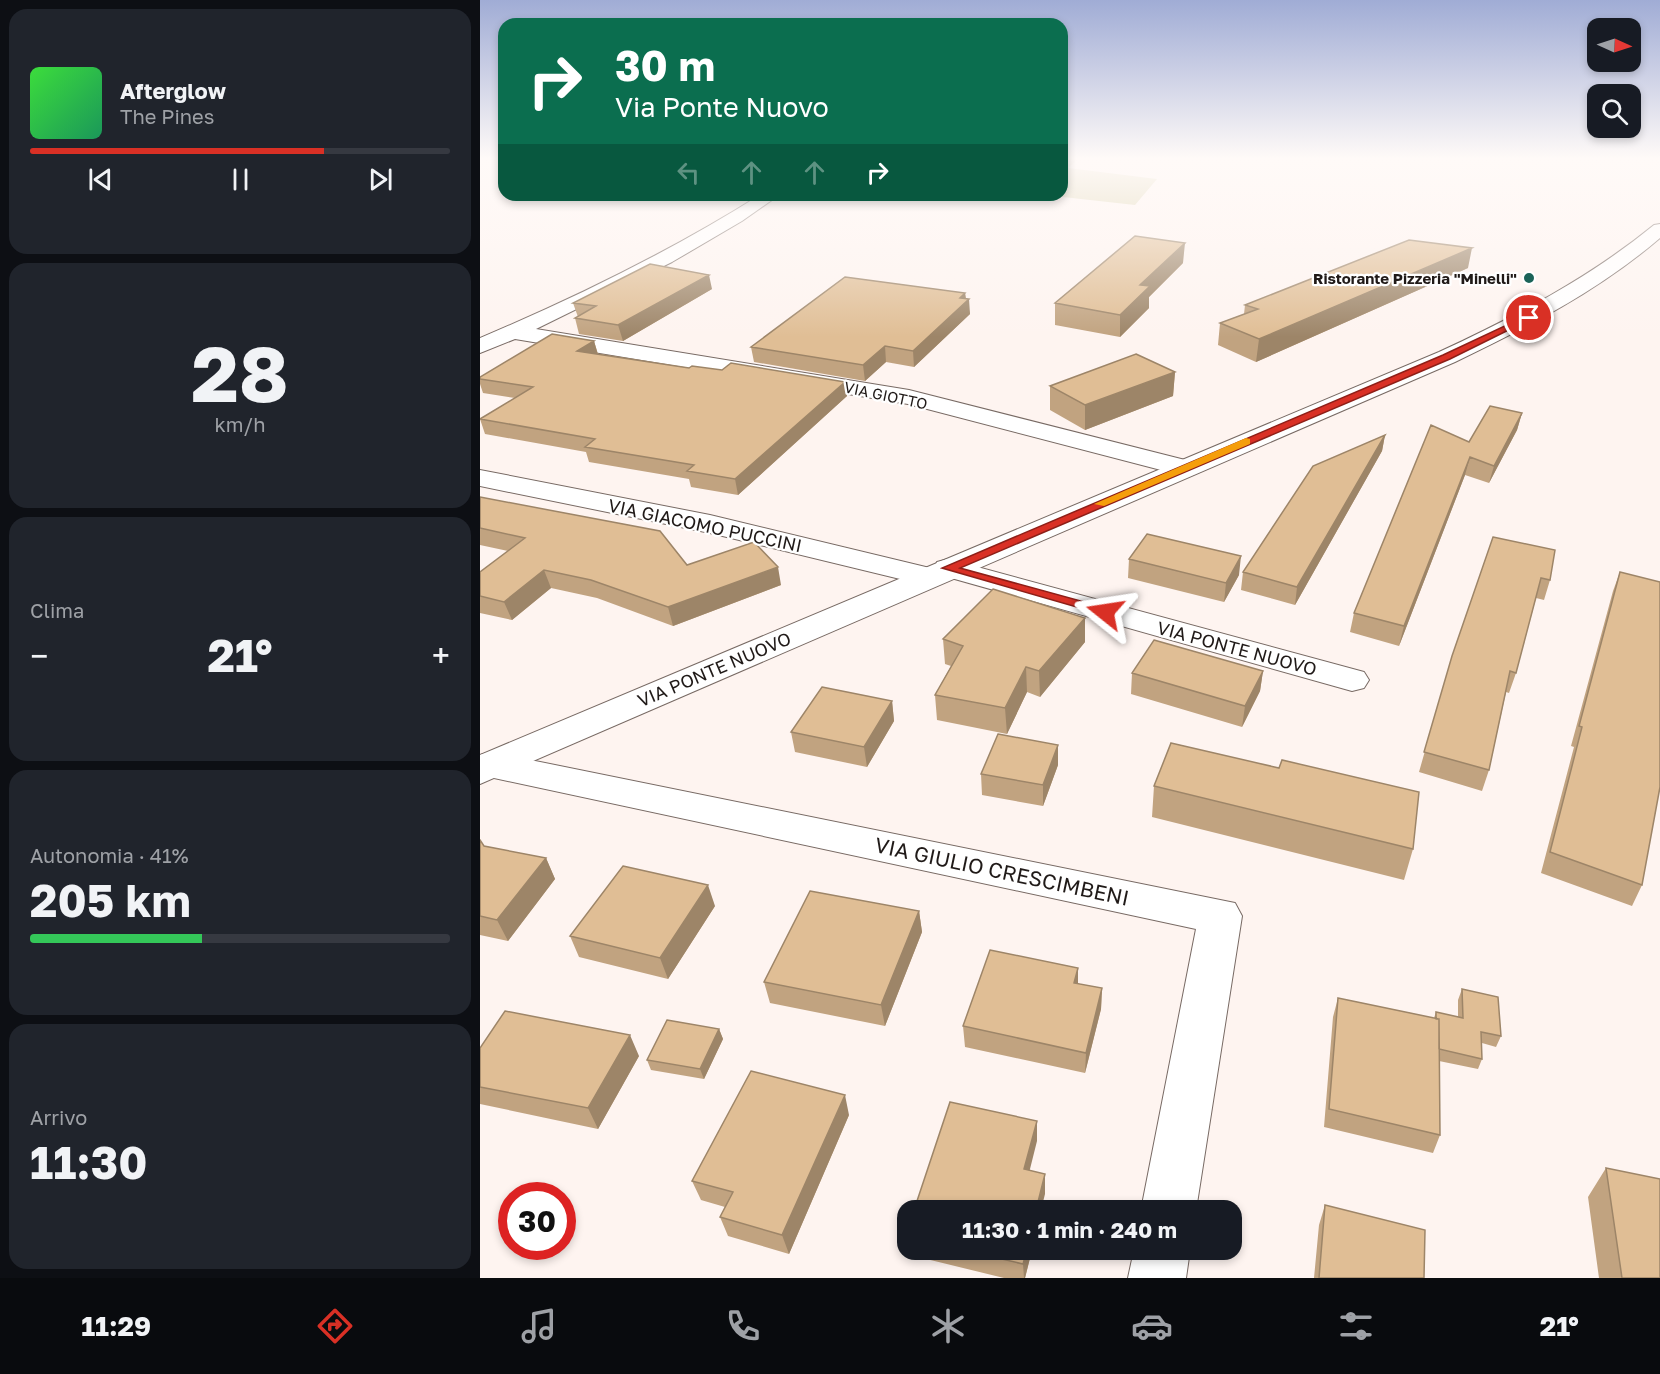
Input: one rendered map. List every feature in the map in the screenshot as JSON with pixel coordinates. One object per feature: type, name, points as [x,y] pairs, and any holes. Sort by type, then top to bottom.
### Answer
[{"type":"street","points":[[480,346],[640,272],[736,218]]},
{"type":"street","name":"VIA PONTE NUOVO","points":[[486,767],[1446,357],[1550,309],[1625,260],[1660,229]]},
{"type":"street","name":"VIA GIOTTO","points":[[513,332],[909,397],[1184,468]]},
{"type":"street","name":"VIA GIACOMO PUCCINI","points":[[480,478],[939,572]]},
{"type":"street","name":"VIA PONTE NUOVO","points":[[939,572],[1352,680]]},
{"type":"street","name":"VIA GIULIO CRESCIMBENI","points":[[486,767],[1220,916],[1171,1200]]},
{"type":"street","points":[[1158,1278],[1161,1260]]},
{"type":"building","points":[[1135,236],[1185,243],[1140,285],[1150,286],[1120,315],[1055,303]]},
{"type":"building","points":[[1409,240],[1472,248],[1259,339],[1220,323],[1258,309],[1245,305]]},
{"type":"building","points":[[650,264],[709,275],[618,325],[575,318],[596,306],[573,303]]},
{"type":"building","points":[[845,277],[965,293],[960,298],[969,299],[913,351],[885,346],[863,365],[751,347]]},
{"type":"building","points":[[552,334],[594,341],[577,351],[689,368],[692,366],[722,370],[731,363],[845,382],[735,479],[687,471],[694,465],[585,447],[595,439],[480,419],[533,387],[480,379],[480,377]]},
{"type":"building","points":[[1136,354],[1175,372],[1085,405],[1050,386]]},
{"type":"building","points":[[1490,406],[1522,413],[1494,466],[1470,457],[1404,626],[1354,613],[1431,425],[1469,442]]},
{"type":"building","points":[[1385,435],[1297,587],[1243,572],[1313,466]]},
{"type":"building","points":[[480,497],[660,531],[687,565],[754,542],[778,567],[668,607],[591,580],[544,570],[504,602],[480,596],[480,572],[525,538],[480,528]]},
{"type":"building","points":[[1147,534],[1241,556],[1226,583],[1129,559]]},
{"type":"building","points":[[1493,537],[1555,550],[1550,580],[1541,578],[1516,673],[1510,671],[1489,770],[1424,752],[1452,656]]},
{"type":"building","points":[[1620,572],[1660,582],[1660,787],[1642,885],[1550,852],[1582,727],[1579,726]]},
{"type":"building","points":[[993,589],[1085,618],[1039,671],[1026,667],[1005,708],[935,695],[963,646],[943,639]]},
{"type":"building","points":[[1154,640],[1263,671],[1245,706],[1132,673]]},
{"type":"building","points":[[822,687],[892,701],[864,747],[791,732]]},
{"type":"building","points":[[998,734],[1058,745],[1043,785],[981,774]]},
{"type":"building","points":[[1171,743],[1279,768],[1282,760],[1419,792],[1413,849],[1154,786]]},
{"type":"building","points":[[480,840],[484,846],[546,858],[497,920],[480,916]]},
{"type":"building","points":[[623,866],[708,885],[660,958],[570,936]]},
{"type":"building","points":[[810,891],[919,911],[881,1005],[764,982]]},
{"type":"building","points":[[990,950],[1078,968],[1074,983],[1102,988],[1086,1053],[963,1026]]},
{"type":"building","points":[[1462,989],[1498,997],[1501,1036],[1481,1032],[1482,1059],[1439,1049],[1439,1019],[1436,1019],[1436,1012],[1463,1018]]},
{"type":"building","points":[[1338,998],[1439,1019],[1440,1135],[1329,1109]]},
{"type":"building","points":[[505,1011],[630,1035],[588,1108],[480,1087],[480,1048]]},
{"type":"building","points":[[667,1020],[719,1029],[700,1069],[647,1060]]},
{"type":"building","points":[[751,1071],[845,1095],[782,1235],[720,1217],[733,1192],[692,1181]]},
{"type":"building","points":[[950,1102],[1037,1121],[1024,1169],[1045,1174],[1038,1200],[917,1200]]},
{"type":"building","points":[[1606,1168],[1660,1179],[1660,1278],[1622,1278]]},
{"type":"building","points":[[1325,1205],[1425,1230],[1424,1278],[1319,1278]]},
{"type":"building","points":[[1006,1260],[1024,1260],[1023,1264]]},
{"type":"slow traffic","points":[[1100,504],[1246,442]]},
{"type":"place","name":"Ristorante Pizzeria \"Minelli\"","points":[[1529,278]]},
{"type":"route","points":[[1105,612],[948,568],[1446,357],[1529,318]]}]
